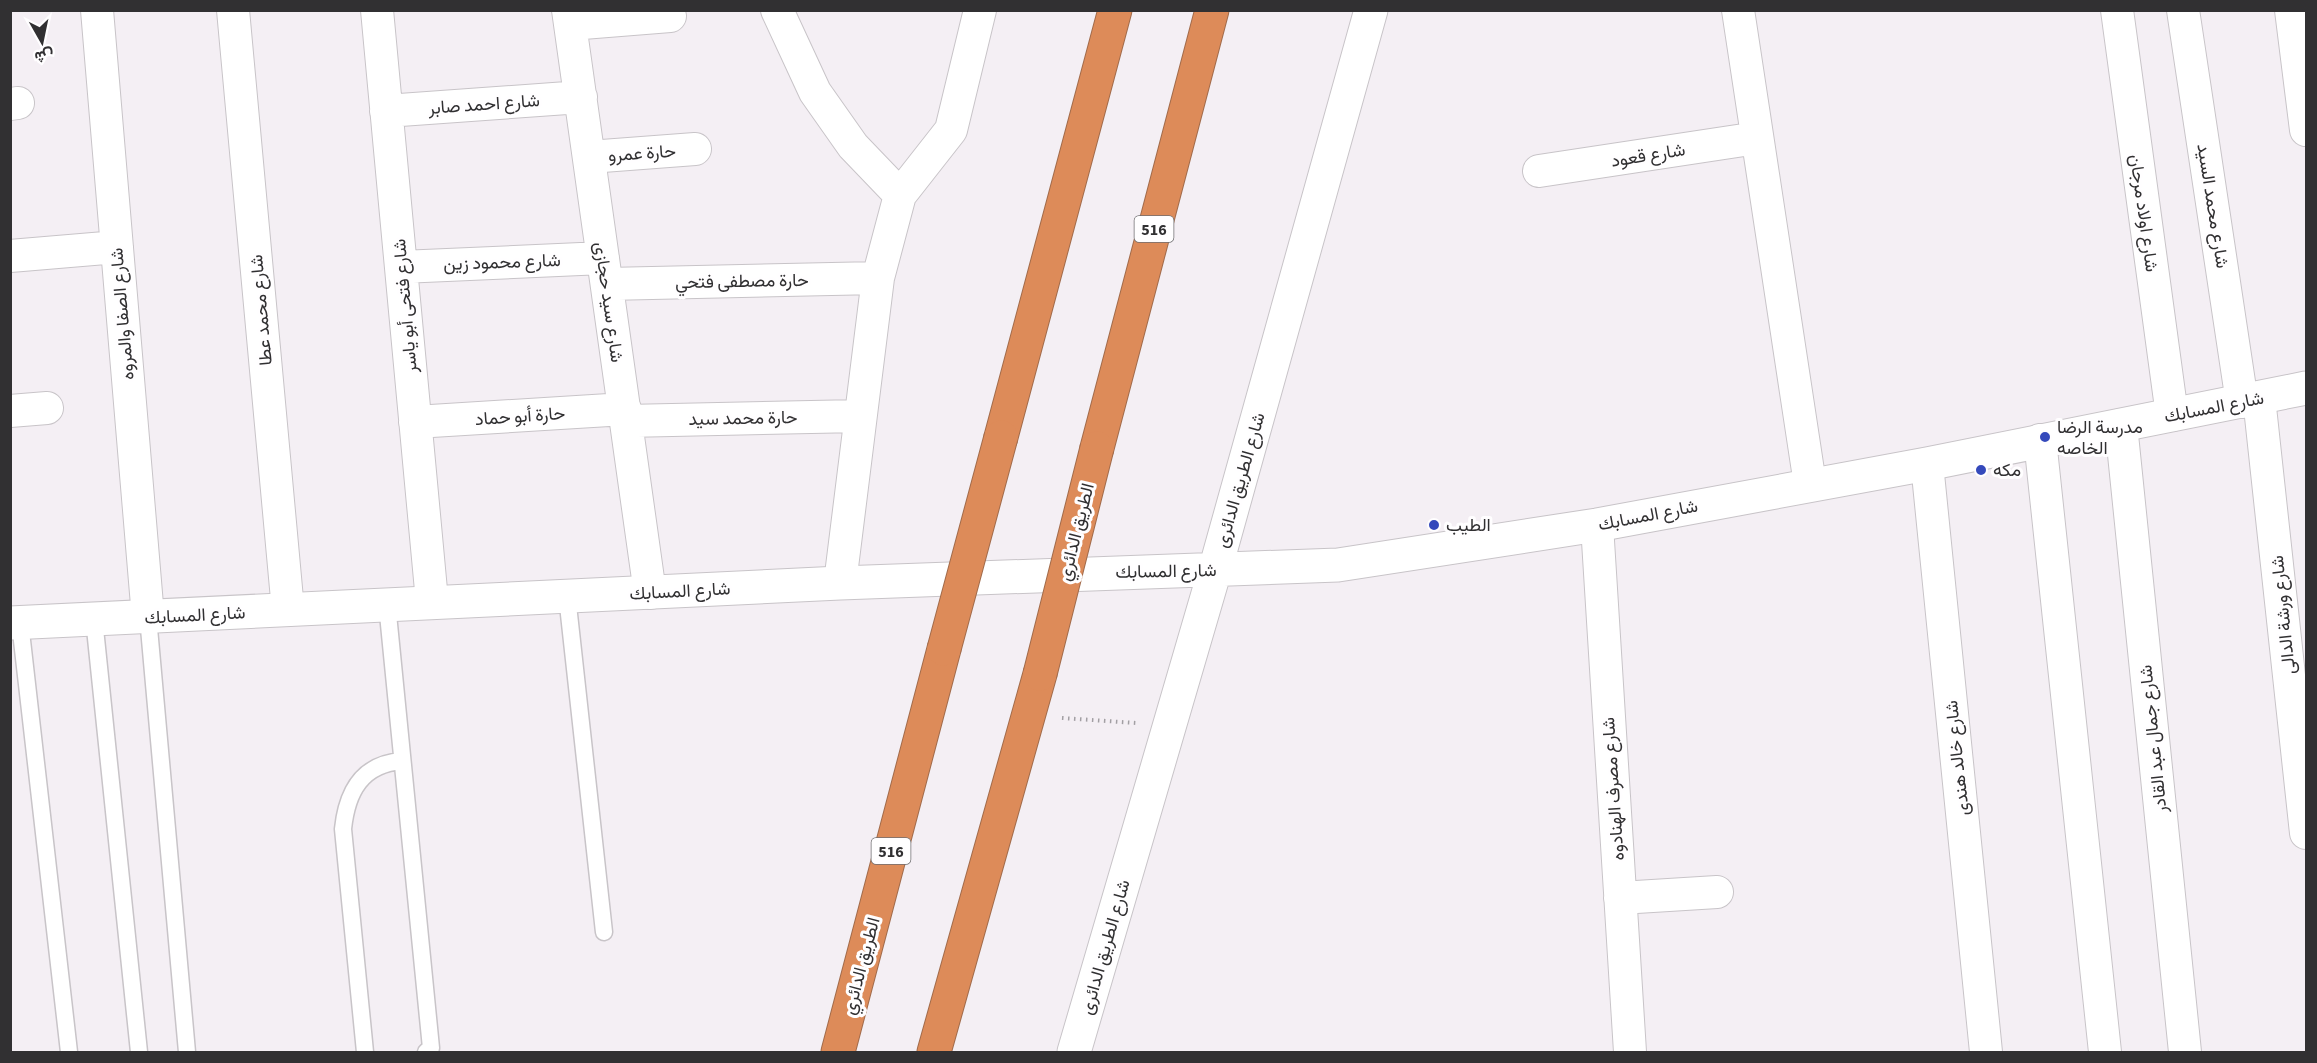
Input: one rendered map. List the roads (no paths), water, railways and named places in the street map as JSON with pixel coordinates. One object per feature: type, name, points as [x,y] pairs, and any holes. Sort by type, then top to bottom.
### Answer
[{"type":"highway","name":"الطريق الدائري","points":[[838,1053],[1115,10]]},
{"type":"highway","name":"الطريق الدائري","points":[[934,1053],[1040,674],[1212,10]]},
{"type":"street","name":"شارع الصفا والمروه","points":[[97,10],[148,617]]},
{"type":"street","name":"شارع محمد عطا","points":[[233,10],[288,610]]},
{"type":"street","name":"شارع فتحى أبو ياسر","points":[[377,10],[432,602]]},
{"type":"street","points":[[777,10],[815,92],[853,146],[900,195]]},
{"type":"street","points":[[840,583],[878,278],[900,195],[951,130],[980,10]]},
{"type":"street","name":"شارع الطريق الدائرى","points":[[1074,1053],[1215,570],[1371,10]]},
{"type":"street","points":[[1738,10],[1810,484]]},
{"type":"street","name":"شارع اولاد مرجان","points":[[2116,10],[2172,416]]},
{"type":"street","name":"شارع محمد السيد","points":[[2183,10],[2251,400]]},
{"type":"street","points":[[2291,10],[2307,130]]},
{"type":"street","points":[[569,17],[670,16]]},
{"type":"street","name":"شارع سيد حجازى","points":[[569,17],[650,593]]},
{"type":"street","name":"شارع احمد صابر","points":[[386,111],[581,97]]},
{"type":"street","name":"شارع قعود","points":[[1539,171],[1757,138]]},
{"type":"street","name":"حارة عمرو","points":[[589,157],[695,149]]},
{"type":"street","points":[[10,256],[117,247]]},
{"type":"street","name":"شارع محمود زين","points":[[401,267],[605,271]]},
{"type":"street","name":"حارة مصطفى فتحي","points":[[605,271],[878,278]]},
{"type":"street","name":"شارع المسابك","points":[[15,623],[840,583],[1338,564],[1597,525],[1927,464],[2307,388]]},
{"type":"street","name":"شارع ورشة الدالى","points":[[2251,400],[2307,833]]},
{"type":"street","points":[[10,411],[47,408]]},
{"type":"street","name":"حارة أبو حماد","points":[[415,422],[625,415]]},
{"type":"street","name":"حارة محمد سيد","points":[[625,415],[860,416]]},
{"type":"street","name":"شارع جمال عبد القادر","points":[[2121,425],[2185,1053]]},
{"type":"street","points":[[2040,440],[2105,1053]]},
{"type":"street","name":"شارع خالد هندى","points":[[1927,464],[1986,1053]]},
{"type":"street","name":"شارع مصرف الهنادوه","points":[[1597,525],[1630,1053]]},
{"type":"street","points":[[1620,898],[1717,892]]},
{"type":"lane","points":[[567,596],[604,932]]},
{"type":"lane","points":[[387,604],[431,1048],[426,1053]]},
{"type":"lane","points":[[148,617],[187,1053]]},
{"type":"lane","points":[[94,619],[139,1053]]},
{"type":"lane","points":[[15,623],[69,1053]]},
{"type":"lane","points":[[365,1053],[343,829],[345,811],[362,775],[372,768],[402,761]]},
{"type":"place","name":"مدرسة الرضا الخاصه","points":[[2045,437]]},
{"type":"place","name":"مكه","points":[[1981,470]]},
{"type":"place","name":"الطيب","points":[[1434,525]]}]
